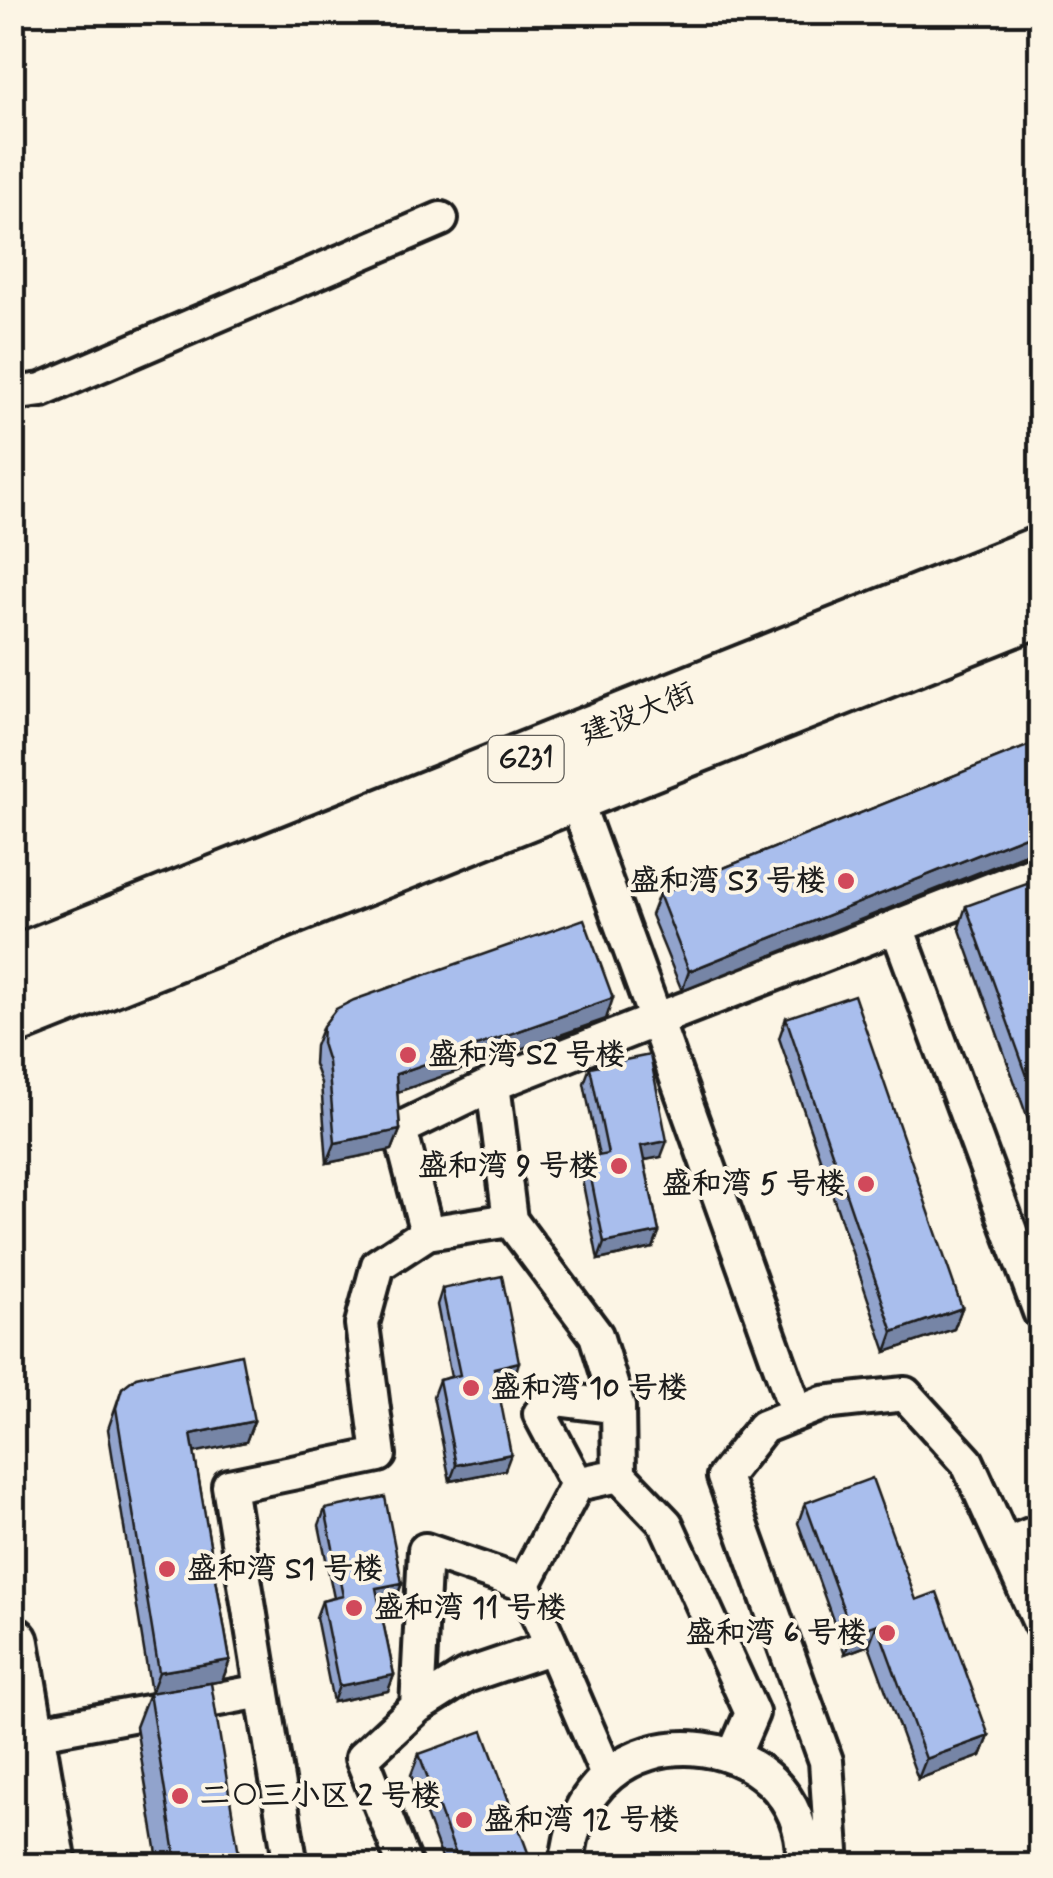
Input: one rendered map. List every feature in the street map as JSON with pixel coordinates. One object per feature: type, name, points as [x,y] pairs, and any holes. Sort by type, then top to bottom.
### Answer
[{"type":"main road","name":"建设大街","points":[[12,964],[1040,553]]},
{"type":"main road","name":"建设大街","points":[[12,1019],[1040,609]]},
{"type":"main road","points":[[12,1643],[50,1866]]},
{"type":"street","points":[[12,394],[42,390],[441,219]]},
{"type":"street","points":[[574,795],[797,1413]]},
{"type":"street","points":[[427,1233],[400,1129],[493,1084],[1034,874],[1040,890]]},
{"type":"street","points":[[898,927],[1027,1236],[1040,1312]]},
{"type":"street","points":[[493,1084],[510,1220],[596,1336],[618,1407],[619,1476],[666,1524],[752,1713],[733,1758]]},
{"type":"street","points":[[291,1866],[229,1486],[379,1455],[362,1324],[378,1265],[427,1233],[510,1220]]},
{"type":"street","points":[[833,1866],[826,1761],[724,1477],[763,1427],[823,1403],[905,1394],[967,1462],[1040,1623]]},
{"type":"street","points":[[577,1484],[540,1414],[556,1399],[618,1407]]},
{"type":"street","points":[[577,1484],[619,1476]]},
{"type":"street","points":[[524,1584],[577,1484]]},
{"type":"street","points":[[1004,1545],[1040,1532]]},
{"type":"street","points":[[417,1708],[425,1550],[524,1584],[607,1775]]},
{"type":"street","points":[[405,1866],[362,1758],[417,1708],[466,1676],[552,1648]]},
{"type":"street","points":[[28,1734],[262,1691]]},
{"type":"street","points":[[567,1866],[569,1838],[583,1803],[607,1775],[639,1755],[675,1746],[712,1749],[733,1758],[776,1788],[795,1819],[804,1866]]},
{"type":"building","name":"盛和湾 S3 号楼","points":[[1040,741],[1040,830],[689,971],[659,894]]},
{"type":"building","points":[[1035,881],[1040,895],[1040,1112],[966,906]]},
{"type":"building","name":"盛和湾 S2 号楼","points":[[584,919],[613,998],[396,1074],[400,1130],[335,1143],[328,1062],[322,1043],[323,1026],[336,1009]]},
{"type":"building","name":"盛和湾 5 号楼","points":[[854,995],[962,1308],[893,1332],[786,1018]]},
{"type":"building","name":"盛和湾 9 号楼","points":[[650,1055],[667,1141],[641,1146],[659,1232],[604,1243],[587,1158],[608,1154],[590,1067]]},
{"type":"building","name":"盛和湾 10 号楼","points":[[502,1276],[519,1362],[494,1368],[511,1454],[456,1465],[439,1380],[460,1375],[442,1289]]},
{"type":"building","name":"盛和湾 S1 号楼","points":[[241,1354],[254,1421],[191,1434],[230,1660],[159,1672],[116,1408],[122,1388],[136,1377]]},
{"type":"building","name":"盛和湾 6 号楼","points":[[872,1478],[916,1600],[937,1592],[989,1736],[926,1759],[877,1624],[852,1633],[805,1503]]},
{"type":"building","name":"盛和湾 11 号楼","points":[[385,1497],[402,1583],[376,1588],[394,1675],[339,1686],[322,1601],[343,1596],[325,1509]]},
{"type":"building","points":[[211,1683],[241,1866],[177,1866],[149,1693]]},
{"type":"building","name":"盛和湾 12 号楼","points":[[483,1731],[533,1866],[460,1866],[419,1754]]},
{"type":"place","name":"盛和湾 S3 号楼","points":[[846,881]]},
{"type":"place","name":"盛和湾 S2 号楼","points":[[408,1055]]},
{"type":"place","name":"盛和湾 9 号楼","points":[[619,1166]]},
{"type":"place","name":"盛和湾 5 号楼","points":[[866,1184]]},
{"type":"place","name":"盛和湾 10 号楼","points":[[471,1388]]},
{"type":"place","name":"盛和湾 S1 号楼","points":[[167,1569]]},
{"type":"place","name":"盛和湾 11 号楼","points":[[354,1608]]},
{"type":"place","name":"盛和湾 6 号楼","points":[[887,1633]]},
{"type":"place","name":"二〇三小区 2 号楼","points":[[180,1796]]},
{"type":"place","name":"盛和湾 12 号楼","points":[[464,1820]]}]
